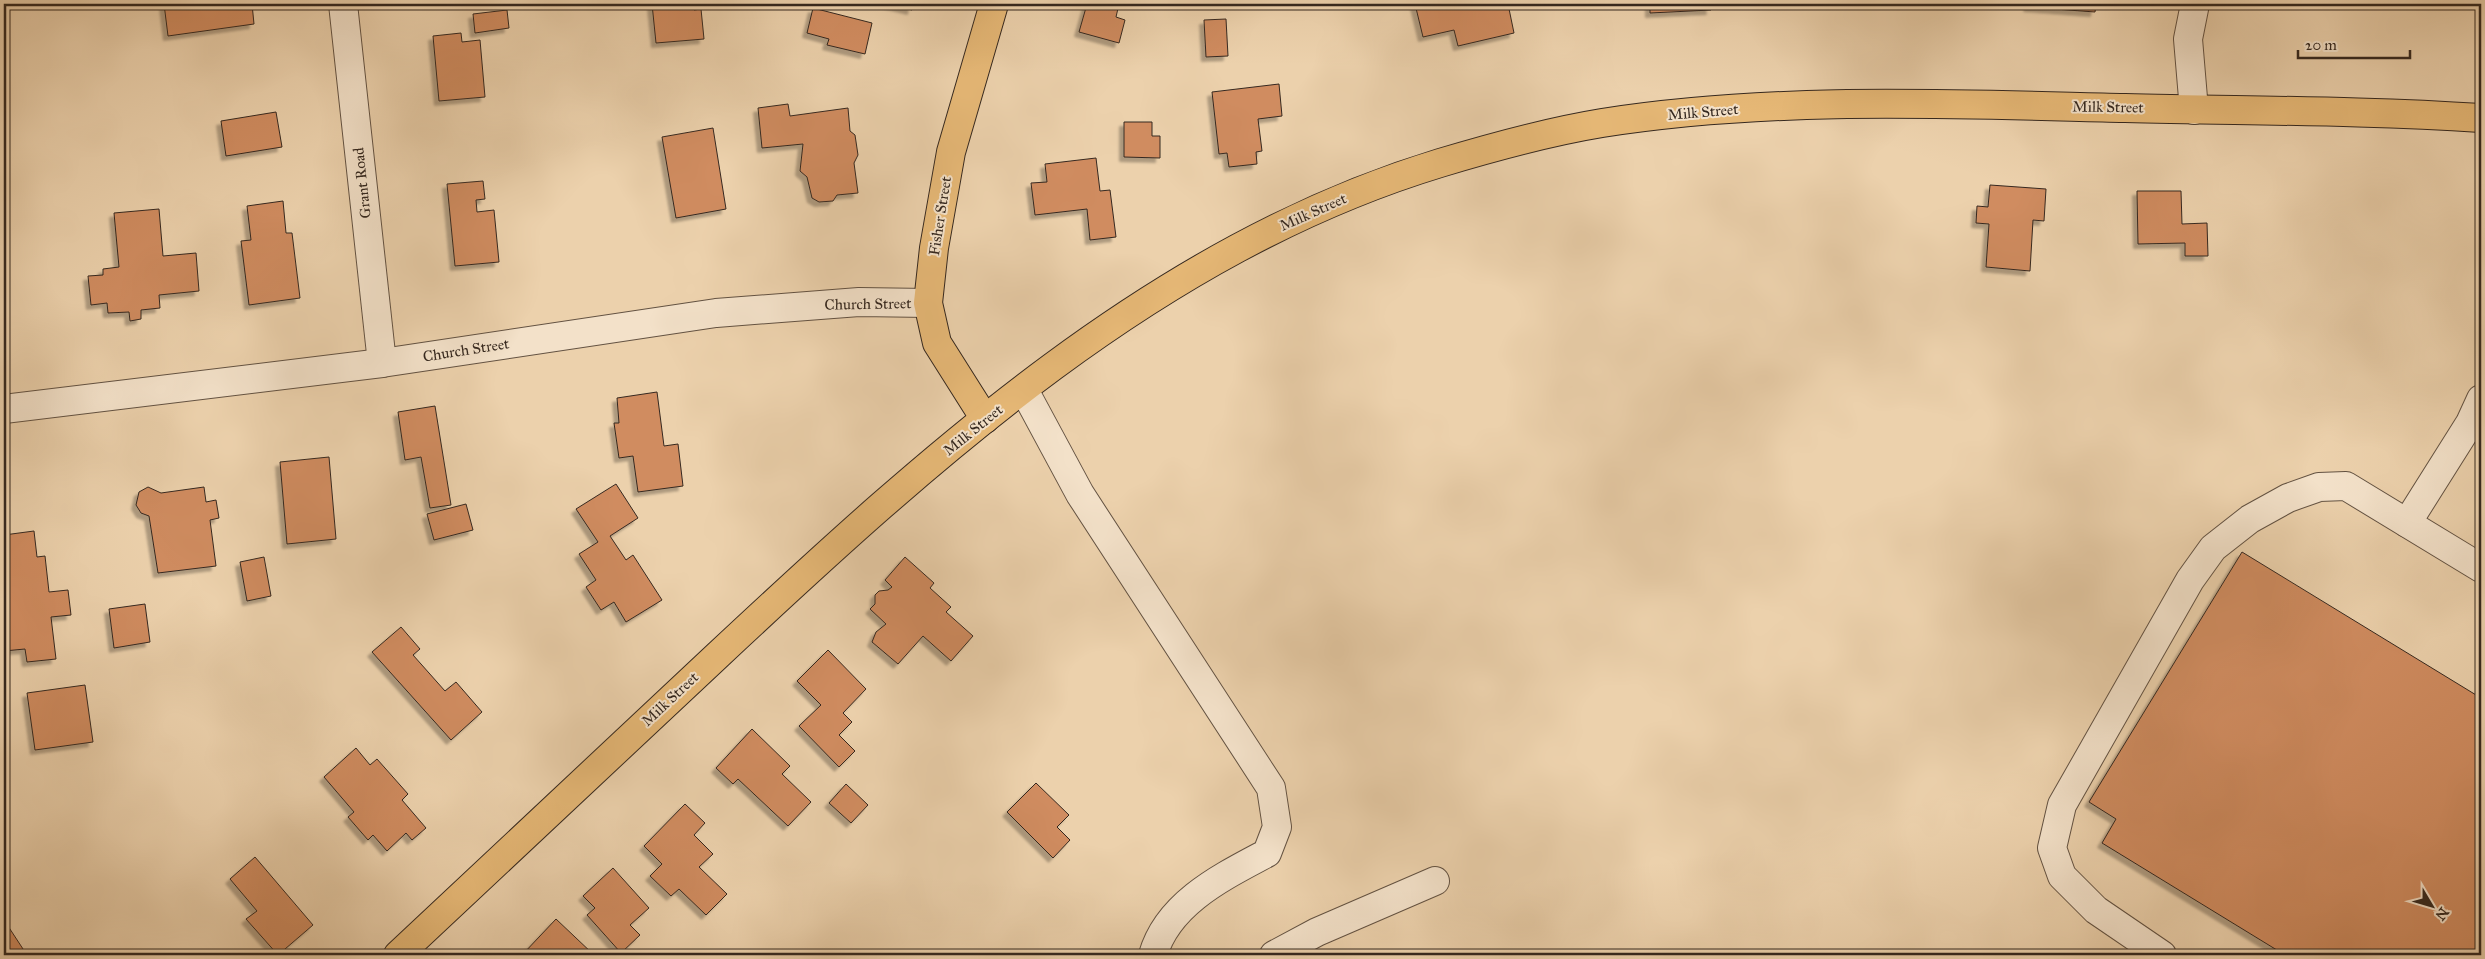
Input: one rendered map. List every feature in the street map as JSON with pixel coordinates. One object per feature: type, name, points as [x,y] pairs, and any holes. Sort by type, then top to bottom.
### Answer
[{"type":"main road","name":"Fisher Street","points":[[985,419],[937,343],[928,303],[934,248],[951,152],[994,4]]},
{"type":"main road","name":"Milk Street","points":[[398,955],[796,582],[985,419],[1132,311],[1204,266],[1279,227],[1356,194],[1435,164],[1517,141],[1599,124],[1683,113],[1767,106],[1936,104],[2481,118]]},
{"type":"street","name":"Grant Road","points":[[343,4],[382,363]]},
{"type":"street","points":[[2194,110],[2188,39],[2196,4]]},
{"type":"street","name":"Church Street","points":[[4,409],[294,372],[382,363],[716,312],[859,302],[928,303]]},
{"type":"street","points":[[1024,390],[1080,494],[1270,788],[1277,826],[1267,853],[1223,877],[1182,907],[1157,939],[1153,955]]},
{"type":"street","points":[[2407,523],[2465,431],[2481,399]]},
{"type":"street","points":[[2162,955],[2096,910],[2062,876],[2052,848],[2062,805],[2190,580],[2213,548],[2250,519],[2288,498],[2319,487],[2346,486],[2481,568]]},
{"type":"street","points":[[1274,955],[1317,932],[1435,881]]},
{"type":"building","points":[[164,4],[252,4],[254,24],[168,36]]},
{"type":"building","points":[[652,4],[694,4],[694,10],[701,9],[704,39],[656,43]]},
{"type":"building","points":[[888,4],[913,4],[912,10]]},
{"type":"building","points":[[1087,4],[1119,4],[1116,17],[1125,20],[1119,43],[1079,32]]},
{"type":"building","points":[[1415,4],[1508,4],[1514,33],[1458,46],[1454,30],[1423,37]]},
{"type":"building","points":[[1650,4],[1710,4],[1711,10],[1650,13]]},
{"type":"building","points":[[2029,4],[2096,4],[2095,12],[2028,7]]},
{"type":"building","points":[[813,8],[872,23],[865,54],[827,45],[829,39],[807,33]]},
{"type":"building","points":[[507,10],[509,28],[475,33],[473,14]]},
{"type":"building","points":[[1226,19],[1228,56],[1206,57],[1204,20]]},
{"type":"building","points":[[461,33],[462,42],[480,40],[485,97],[439,101],[433,36]]},
{"type":"building","points":[[1279,84],[1282,116],[1258,119],[1262,151],[1256,152],[1257,164],[1229,167],[1227,153],[1219,154],[1212,92]]},
{"type":"building","points":[[788,104],[790,116],[848,108],[850,131],[855,135],[858,155],[854,163],[858,193],[837,195],[833,201],[819,202],[812,198],[807,177],[800,171],[803,144],[762,148],[758,108]]},
{"type":"building","points":[[276,112],[282,147],[226,156],[221,121]]},
{"type":"building","points":[[1124,122],[1152,122],[1152,136],[1160,136],[1160,158],[1124,157]]},
{"type":"building","points":[[713,128],[726,209],[676,218],[662,137]]},
{"type":"building","points":[[1096,158],[1100,191],[1110,190],[1116,237],[1090,240],[1087,209],[1035,215],[1031,183],[1047,182],[1045,164]]},
{"type":"building","points":[[483,181],[485,199],[476,200],[477,212],[494,210],[499,262],[455,266],[447,184]]},
{"type":"building","points":[[1990,185],[2046,189],[2044,221],[2033,220],[2030,271],[1986,267],[1989,224],[1976,223],[1977,206],[1988,207]]},
{"type":"building","points":[[2137,191],[2181,191],[2182,224],[2207,223],[2208,256],[2185,256],[2185,243],[2138,244]]},
{"type":"building","points":[[283,201],[286,233],[292,233],[300,298],[249,305],[241,241],[251,240],[247,206]]},
{"type":"building","points":[[159,209],[163,256],[196,253],[199,291],[159,295],[160,308],[141,310],[141,319],[130,321],[129,312],[108,313],[107,303],[91,305],[88,276],[103,275],[103,269],[119,267],[114,213]]},
{"type":"building","points":[[657,392],[664,446],[678,444],[683,486],[638,492],[633,456],[619,458],[614,423],[619,423],[617,398]]},
{"type":"building","points":[[435,406],[451,505],[430,508],[421,457],[405,460],[398,412]]},
{"type":"building","points":[[329,457],[336,539],[287,544],[280,462]]},
{"type":"building","points":[[616,484],[638,518],[610,536],[626,560],[633,555],[662,600],[626,622],[614,602],[601,610],[586,587],[596,580],[579,554],[598,542],[576,509]]},
{"type":"building","points":[[148,487],[161,493],[204,487],[206,502],[216,500],[219,518],[210,520],[216,566],[158,573],[149,516],[141,513],[136,505],[139,492]]},
{"type":"building","points":[[466,504],[473,530],[434,540],[427,514]]},
{"type":"building","points":[[34,531],[37,557],[45,556],[49,592],[68,590],[71,615],[51,617],[56,659],[27,662],[25,649],[4,651],[4,535]]},
{"type":"building","points":[[2242,552],[2481,698],[2481,955],[2285,955],[2102,843],[2116,819],[2089,802]]},
{"type":"building","points":[[264,557],[271,596],[247,601],[240,562]]},
{"type":"building","points":[[905,557],[934,583],[930,588],[951,607],[946,612],[973,636],[951,661],[923,636],[898,664],[872,642],[876,632],[886,624],[870,609],[875,604],[875,595],[879,591],[888,590],[892,587],[885,580]]},
{"type":"building","points":[[145,604],[150,642],[114,648],[109,609]]},
{"type":"building","points":[[401,627],[420,649],[413,655],[445,691],[456,682],[482,712],[451,740],[372,652]]},
{"type":"building","points":[[828,650],[866,689],[843,713],[852,722],[839,735],[855,751],[839,767],[799,726],[821,705],[797,681]]},
{"type":"building","points":[[85,685],[93,742],[35,750],[27,693]]},
{"type":"building","points":[[752,729],[790,766],[782,774],[811,802],[788,826],[738,779],[733,784],[716,768]]},
{"type":"building","points":[[356,748],[370,765],[377,759],[408,794],[402,800],[426,828],[412,840],[406,833],[387,851],[373,835],[368,840],[348,817],[354,812],[324,777]]},
{"type":"building","points":[[1036,783],[1069,815],[1057,827],[1070,840],[1053,858],[1007,812]]},
{"type":"building","points":[[846,784],[868,805],[851,823],[829,803]]},
{"type":"building","points":[[685,804],[705,823],[694,835],[713,854],[699,867],[727,894],[706,915],[679,889],[671,896],[650,876],[662,864],[644,846]]},
{"type":"building","points":[[255,857],[313,925],[278,955],[246,919],[257,911],[230,879]]},
{"type":"building","points":[[613,868],[649,908],[630,925],[640,935],[621,953],[587,915],[595,908],[583,896]]},
{"type":"building","points":[[556,919],[594,955],[523,954]]},
{"type":"building","points":[[6,923],[25,952],[20,955],[4,955],[4,925]]}]
